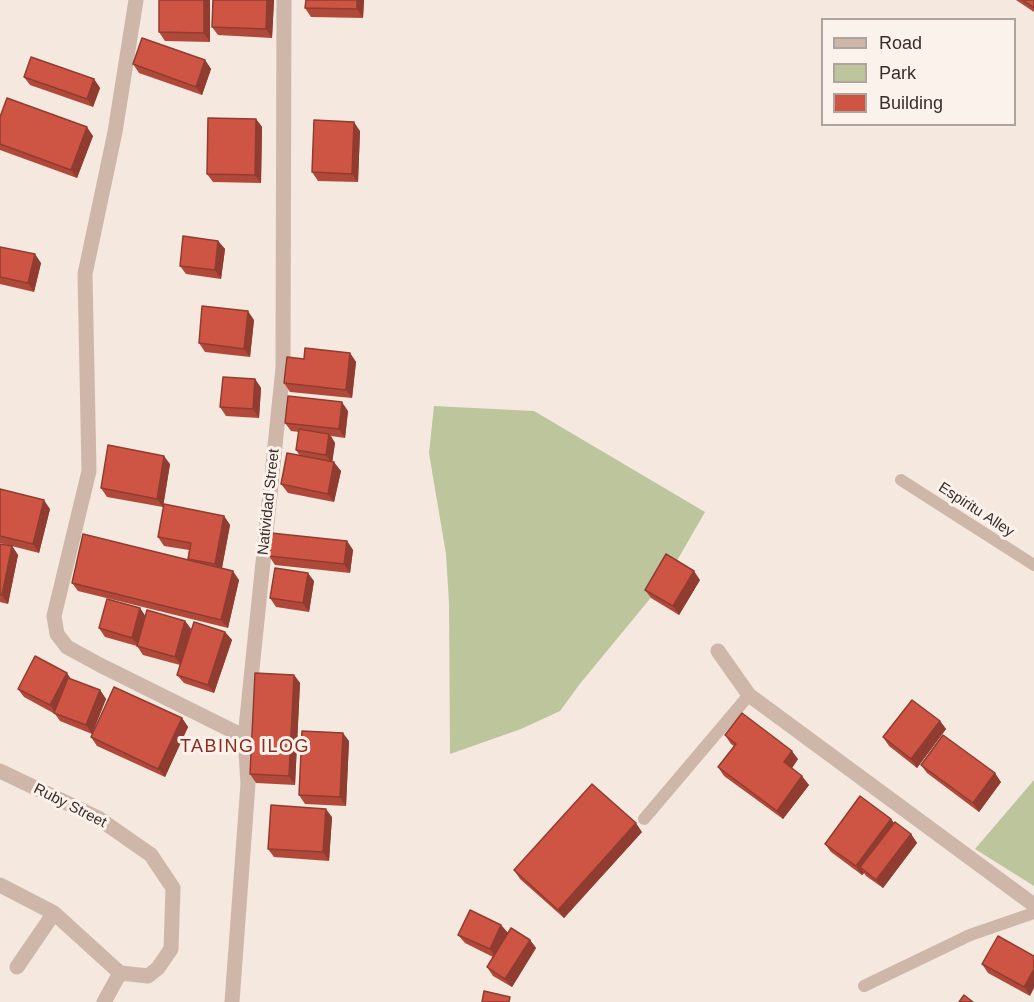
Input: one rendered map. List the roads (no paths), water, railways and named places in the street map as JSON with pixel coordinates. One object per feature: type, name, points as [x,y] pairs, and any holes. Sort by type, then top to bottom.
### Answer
[{"type":"street","points":[[136,0],[115,132],[85,274],[89,471],[54,616],[55,625],[57,634],[67,647],[244,737]]},
{"type":"street","name":"Natividad Street","points":[[232,1002],[248,784],[244,737],[283,368],[284,0]]},
{"type":"street","points":[[718,651],[749,695],[1034,905]]},
{"type":"street","name":"Ruby Street","points":[[0,771],[98,818],[151,855],[173,888],[171,949],[158,968],[148,976],[120,973]]},
{"type":"street","points":[[0,885],[54,913],[120,973],[104,1002]]},
{"type":"street","points":[[17,967],[54,913]]},
{"type":"lane","name":"Espiritu Alley","points":[[901,480],[1034,565]]},
{"type":"lane","points":[[644,819],[749,695]]},
{"type":"lane","points":[[864,986],[970,935],[1034,913]]},
{"type":"district","name":"TABING ILOG","points":[[245,747]]}]
